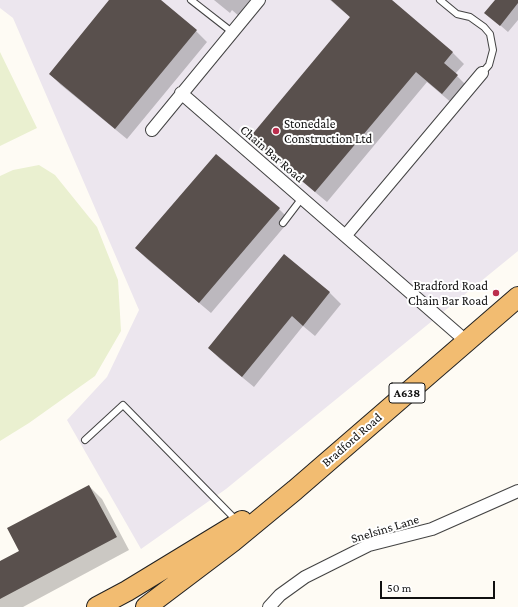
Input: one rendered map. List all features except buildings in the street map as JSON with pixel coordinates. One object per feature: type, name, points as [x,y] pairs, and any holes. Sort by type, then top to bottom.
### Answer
[{"type":"main road","name":"Bradford Road","points":[[146,607],[232,542],[295,490],[518,296]]},
{"type":"main road","name":"Bradford Road","points":[[97,607],[295,490]]},
{"type":"street","points":[[152,130],[259,0]]},
{"type":"street","points":[[346,235],[482,73]]},
{"type":"street","name":"Chain Bar Road","points":[[181,93],[466,341]]},
{"type":"street","name":"Snelsins Lane","points":[[269,607],[280,595],[304,577],[355,552],[368,546],[432,529],[518,491]]},
{"type":"lane","points":[[191,0],[232,32]]},
{"type":"lane","points":[[440,0],[457,14],[470,17],[484,27],[490,34],[493,50],[489,65],[482,73]]},
{"type":"lane","points":[[283,223],[302,198]]},
{"type":"lane","points":[[85,440],[123,406],[239,523]]},
{"type":"shaded area","points":[[0,0],[518,0],[518,251],[226,489],[141,549],[67,420],[107,377],[139,310],[13,18],[0,8]]},
{"type":"green space","points":[[0,52],[37,128],[0,146]]},
{"type":"green space","points":[[39,165],[55,175],[97,227],[118,280],[121,331],[95,376],[29,423],[0,441],[0,176],[13,170]]},
{"type":"place","name":"Stonedale Construction Ltd","points":[[276,131]]},
{"type":"place","name":"Bradford Road Chain Bar Road","points":[[496,293]]}]
